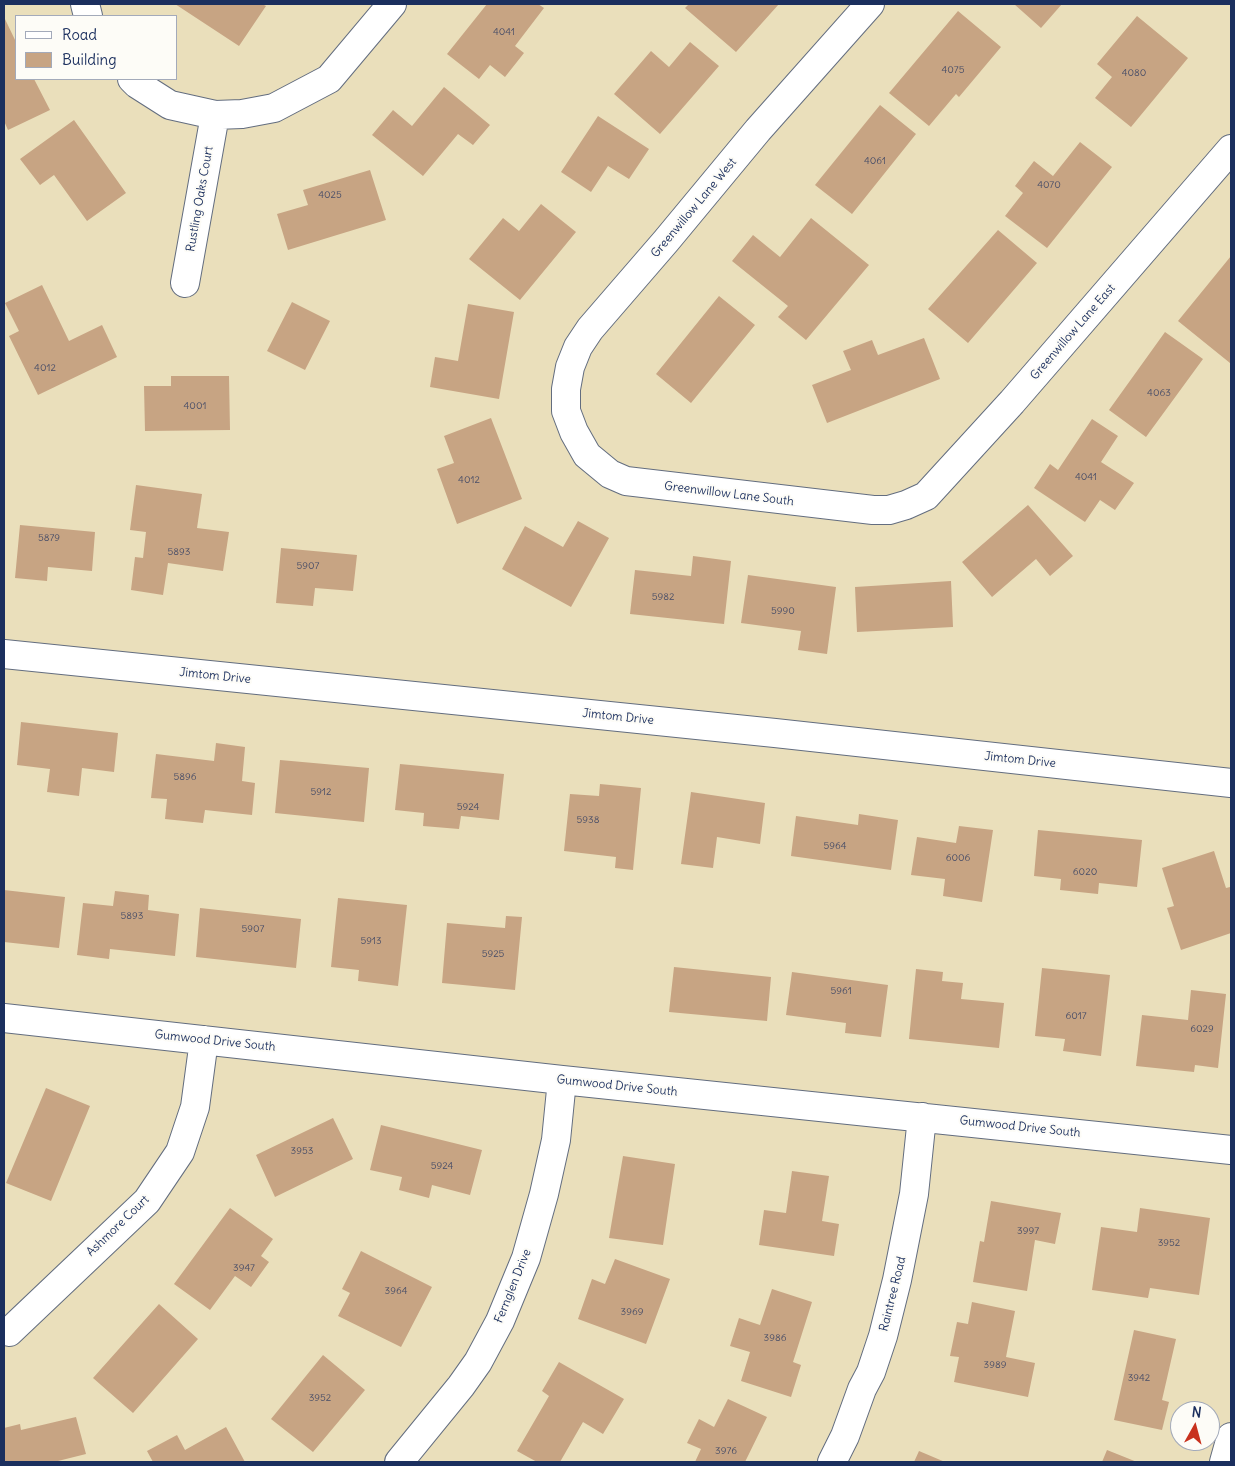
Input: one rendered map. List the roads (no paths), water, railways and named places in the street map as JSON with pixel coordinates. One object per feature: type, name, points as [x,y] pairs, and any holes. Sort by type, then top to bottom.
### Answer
[{"type":"street","points":[[133,80],[170,105],[215,115],[242,114],[274,108],[329,79],[392,4]]},
{"type":"street","name":"Greenwillow Lane West","points":[[574,432],[566,411],[566,389],[578,347],[586,335],[758,130],[870,4]]},
{"type":"street","name":"Rustling Oaks Court","points":[[185,283],[215,115]]},
{"type":"street","name":"Greenwillow Lane East","points":[[906,505],[926,496],[1005,410],[1231,149]]},
{"type":"street","name":"Greenwillow Lane South","points":[[574,432],[587,455],[610,474],[626,481],[874,510],[889,510],[906,505]]},
{"type":"street","name":"Jimtom Drive","points":[[4,654],[775,733],[1231,783]]},
{"type":"street","name":"Gumwood Drive South","points":[[4,1018],[562,1080],[1231,1150]]},
{"type":"street","name":"Ashmore Court","points":[[8,1332],[147,1201],[180,1152],[195,1107],[204,1040]]},
{"type":"street","name":"Fernglen Drive","points":[[399,1462],[461,1386],[478,1362],[500,1321],[526,1258],[544,1194],[556,1140],[562,1080]]},
{"type":"street","name":"Raintree Road","points":[[832,1462],[845,1436],[862,1389],[871,1372],[897,1280],[914,1194],[922,1117]]},
{"type":"street","points":[[1224,1462],[1231,1437]]}]
